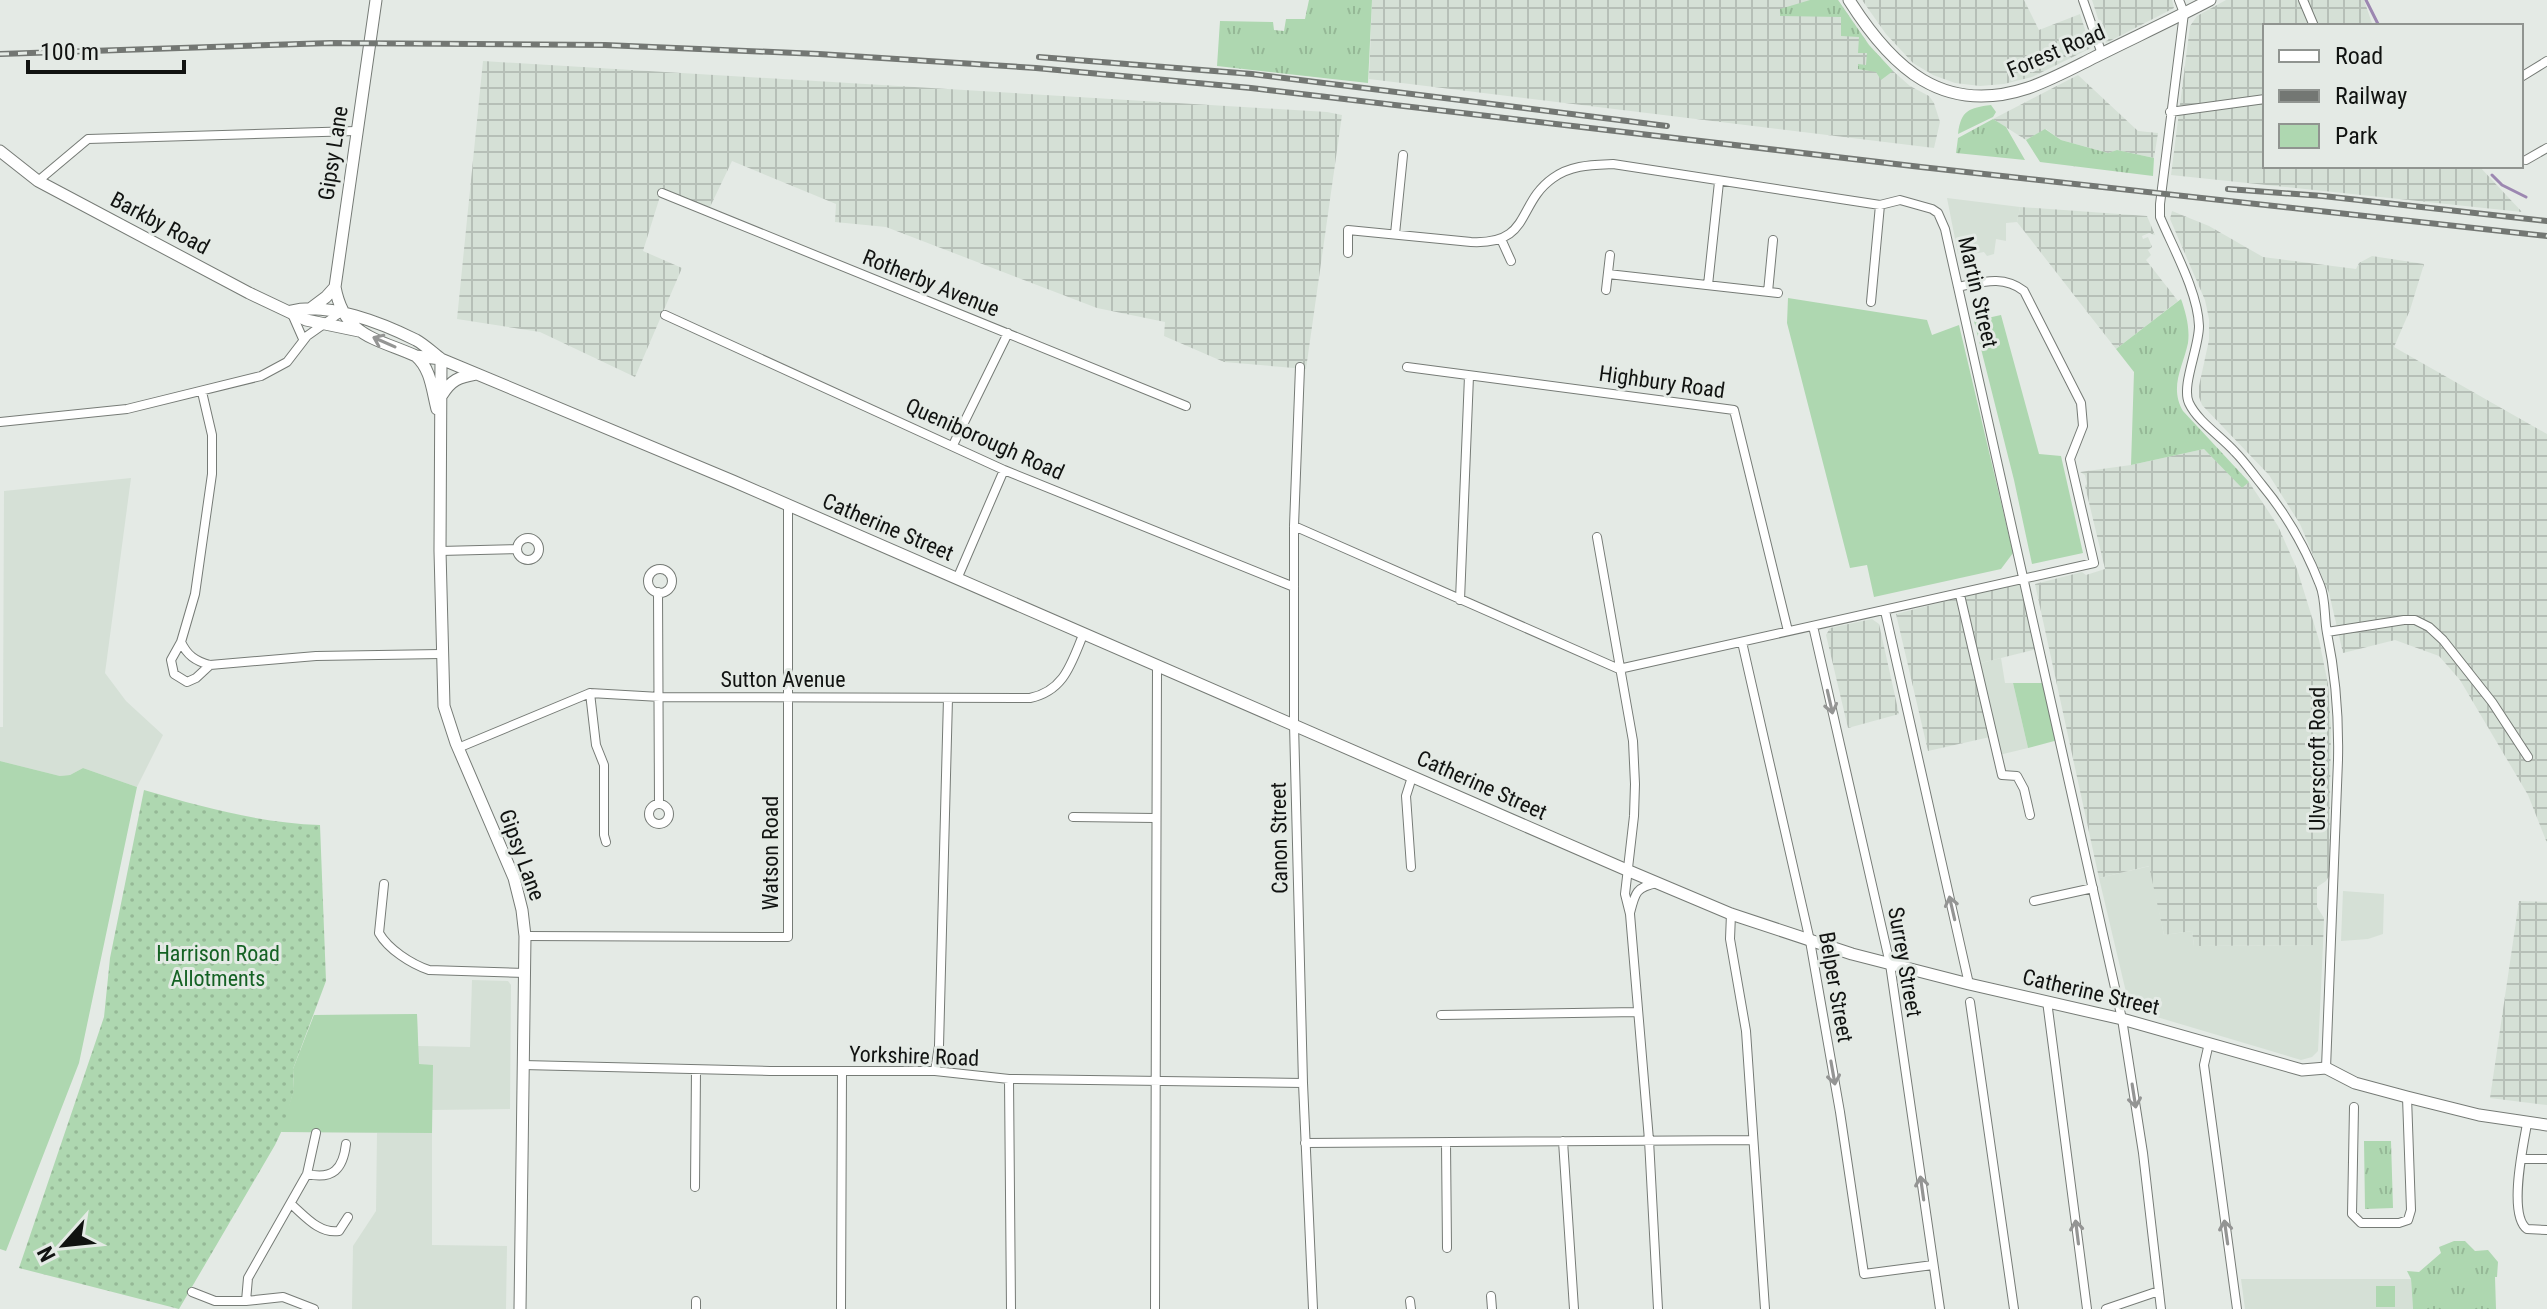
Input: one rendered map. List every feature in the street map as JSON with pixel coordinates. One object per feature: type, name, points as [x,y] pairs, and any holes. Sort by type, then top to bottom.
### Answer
[{"type":"street","name":"Gipsy Lane","points":[[341,312],[335,287],[376,0]]},
{"type":"street","name":"Forest Road","points":[[1849,0],[1862,21],[1898,63],[1917,77],[1955,95],[1991,97],[2025,89],[2210,0]]},
{"type":"street","points":[[2083,0],[2102,54]]},
{"type":"street","points":[[2179,0],[2184,13],[2170,112],[2263,99]]},
{"type":"street","points":[[2303,0],[2313,24]]},
{"type":"street","points":[[2523,76],[2547,61]]},
{"type":"street","name":"Ulverscroft Road","points":[[2170,112],[2160,217],[2193,297],[2199,324],[2197,347],[2187,382],[2189,404],[2235,451],[2278,504],[2322,588],[2339,713],[2326,1068]]},
{"type":"street","points":[[38,181],[88,139],[356,131]]},
{"type":"street","points":[[2526,160],[2547,148]]},
{"type":"street","name":"Barkby Road","points":[[0,151],[38,181],[249,293],[291,311],[341,312]]},
{"type":"street","points":[[1395,234],[1403,155]]},
{"type":"street","name":"Martin Street","points":[[1501,239],[1523,221],[1532,201],[1546,184],[1578,166],[1613,164],[1880,205],[1900,200],[1938,213],[1945,229],[2122,1019],[2143,1153],[2161,1309]]},
{"type":"street","points":[[1708,285],[1719,182]]},
{"type":"street","name":"Rotherby Avenue","points":[[662,193],[1186,406]]},
{"type":"street","points":[[1871,302],[1880,205]]},
{"type":"street","points":[[1348,253],[1348,230],[1487,243],[1501,239],[1511,261]]},
{"type":"street","points":[[1768,292],[1773,240]]},
{"type":"street","points":[[1606,290],[1610,255]]},
{"type":"street","points":[[1608,274],[1778,293]]},
{"type":"street","points":[[1294,526],[1619,669],[2094,563],[2070,459],[2083,426],[2084,414],[2077,393],[2024,291],[2016,284],[1995,279],[1958,287]]},
{"type":"street","points":[[310,309],[335,287]]},
{"type":"street","points":[[291,311],[322,325],[360,331],[416,356],[441,359]]},
{"type":"street","points":[[291,311],[303,339]]},
{"type":"street","points":[[341,312],[360,331]]},
{"type":"street","points":[[0,422],[127,409],[273,372],[299,349],[303,339],[341,312],[419,341],[441,359]]},
{"type":"street","name":"Queniborough Road","points":[[665,315],[1004,470],[1294,587]]},
{"type":"street","points":[[953,445],[1008,333]]},
{"type":"street","name":"Gipsy Lane","points":[[416,356],[428,369],[440,422]]},
{"type":"street","name":"Gipsy Lane","points":[[441,359],[440,551],[444,706],[458,748],[514,878],[525,936],[520,1309]]},
{"type":"street","name":"Catherine Street","points":[[441,359],[733,481],[1731,914],[1890,964],[2122,1019],[2302,1070],[2326,1068],[2355,1083],[2407,1097],[2527,1124],[2547,1125]]},
{"type":"street","name":"Canon Street","points":[[1300,367],[1294,526],[1294,724],[1303,1083],[1313,1309]]},
{"type":"street","name":"Highbury Road","points":[[1407,367],[1734,410],[1788,631]]},
{"type":"street","points":[[442,395],[449,383],[476,373]]},
{"type":"street","points":[[1460,600],[1469,376]]},
{"type":"street","points":[[202,392],[212,435],[212,474],[195,594],[181,642],[171,660],[174,674],[187,682],[210,665]]},
{"type":"street","points":[[957,579],[1004,470]]},
{"type":"street","name":"Watson Road","points":[[525,936],[788,937],[788,507]]},
{"type":"street","points":[[1597,537],[1633,741],[1635,784],[1625,894],[1630,914],[1649,1140],[1658,1309]]},
{"type":"street","points":[[440,551],[517,549]]},
{"type":"street","points":[[658,592],[659,804]]},
{"type":"street","points":[[1960,595],[2002,775],[2017,776],[2024,789],[2030,815]]},
{"type":"street","points":[[1885,611],[1969,984]]},
{"type":"street","points":[[2327,632],[2404,620],[2415,620],[2429,627],[2492,702],[2528,757]]},
{"type":"street","name":"Surrey Street","points":[[1813,626],[1890,964],[1940,1309]]},
{"type":"street","name":"Sutton Avenue","points":[[458,748],[590,693],[660,697],[1042,696],[1061,683],[1068,673],[1083,635]]},
{"type":"street","points":[[181,642],[187,654],[200,663],[210,665],[316,656],[441,654]]},
{"type":"street","name":"Belper Street","points":[[1742,642],[1810,941],[1864,1274],[1933,1265]]},
{"type":"street","points":[[1155,1309],[1157,666]]},
{"type":"street","points":[[590,693],[596,745],[604,765],[606,842]]},
{"type":"street","points":[[935,1071],[939,1046],[948,698]]},
{"type":"street","points":[[1411,867],[1406,796],[1412,777]]},
{"type":"street","points":[[1073,817],[1155,818]]},
{"type":"street","points":[[1630,914],[1637,892],[1644,886],[1657,883]]},
{"type":"street","points":[[384,884],[379,933],[388,944],[417,966],[429,970],[525,973]]},
{"type":"street","points":[[2034,901],[2093,888]]},
{"type":"street","points":[[1731,914],[1730,939],[1746,1031],[1765,1309]]},
{"type":"street","points":[[2047,1001],[2087,1309]]},
{"type":"street","points":[[1970,1002],[2014,1309]]},
{"type":"street","points":[[1441,1015],[1638,1012]]},
{"type":"street","points":[[2209,1043],[2204,1065],[2237,1309]]},
{"type":"street","name":"Yorkshire Road","points":[[523,1065],[696,1070],[935,1071],[1009,1079],[1303,1083]]},
{"type":"street","points":[[695,1187],[696,1070]]},
{"type":"street","points":[[841,1309],[842,1071]]},
{"type":"street","points":[[1009,1079],[1011,1309]]},
{"type":"street","points":[[2354,1107],[2352,1214],[2361,1223],[2399,1223],[2408,1220],[2411,1210],[2407,1097]]},
{"type":"street","points":[[2527,1124],[2518,1190],[2521,1224],[2531,1230],[2547,1230]]},
{"type":"street","points":[[246,1301],[248,1278],[307,1174],[316,1133]]},
{"type":"street","points":[[1305,1143],[1752,1140]]},
{"type":"street","points":[[1563,1141],[1574,1309]]},
{"type":"street","points":[[1446,1143],[1447,1248]]},
{"type":"street","points":[[307,1174],[320,1177],[334,1172],[344,1162],[346,1144]]},
{"type":"street","points":[[2522,1159],[2547,1159]]},
{"type":"street","points":[[291,1204],[329,1232],[339,1231],[348,1217]]},
{"type":"street","points":[[2106,1309],[2159,1291]]},
{"type":"street","points":[[192,1292],[215,1301],[283,1297],[314,1309]]},
{"type":"street","points":[[1491,1296],[1492,1309]]},
{"type":"shaded area","points":[[1372,0],[1838,0],[1869,45],[1893,71],[1910,86],[1929,96],[1934,103],[1940,122],[1934,148],[1369,79]]},
{"type":"shaded area","points":[[1862,0],[2024,0],[2039,30],[2080,14],[2091,48],[2032,77],[1980,86],[1955,83],[1913,63],[1886,34]]},
{"type":"shaded area","points":[[2092,0],[2172,0],[2174,8],[2106,43]]},
{"type":"shaded area","points":[[2226,0],[2364,0],[2372,24],[2263,24],[2263,168],[2481,168],[2522,212],[2171,175],[2190,26],[2197,16]]},
{"type":"shaded area","points":[[483,61],[1342,115],[1306,369],[1224,362],[1164,336],[1165,322],[1097,308],[886,227],[835,222],[836,204],[732,161],[710,207],[662,190],[643,251],[682,268],[635,377],[540,332],[457,319]]},
{"type":"shaded area","points":[[2078,75],[2138,131],[2158,133],[2154,158],[2117,150],[2108,153],[2061,140],[2046,129],[2026,140],[1993,119]]},
{"type":"shaded area","points":[[1947,198],[2020,207],[2017,222],[2006,223],[2006,241],[1996,239],[1994,254],[1958,254]]},
{"type":"shaded area","points":[[2020,207],[2147,216],[2155,235],[2149,233],[2142,236],[2143,239],[2148,237],[2152,247],[2148,250],[2151,255],[2146,260],[2178,301],[2116,349],[2017,222]]},
{"type":"shaded area","points":[[2172,211],[2209,226],[2263,257],[2356,269],[2359,263],[2372,256],[2424,264],[2410,310],[2394,347],[2547,434],[2547,843],[2528,795],[2460,680],[2439,656],[2395,640],[2343,653],[2329,593],[2300,524],[2269,475],[2202,405],[2199,386],[2209,340],[2209,319],[2205,300],[2170,219]]},
{"type":"shaded area","points":[[2204,449],[2242,487],[2249,482],[2278,526],[2297,569],[2319,640],[2328,684],[2331,727],[2329,876],[2317,887],[2317,907],[2324,918],[2323,945],[2194,946],[2192,931],[2164,935],[2149,866],[2099,878],[2035,584],[2105,569],[2085,475],[2080,472],[2131,465]]},
{"type":"shaded area","points":[[131,478],[105,673],[126,701],[163,735],[137,787],[83,768],[60,776],[0,761],[0,727],[3,727],[4,491]]},
{"type":"shaded area","points":[[2020,582],[2037,649],[1977,664],[1963,597]]},
{"type":"shaded area","points":[[1958,598],[1990,737],[1928,751],[1896,614]]},
{"type":"shaded area","points":[[1872,619],[1879,624],[1899,714],[1848,728],[1826,635],[1830,628]]},
{"type":"shaded area","points":[[2001,658],[2005,683],[2013,683],[2028,748],[1999,755],[1977,664]]},
{"type":"shaded area","points":[[2150,866],[2164,935],[2192,931],[2194,946],[2323,945],[2318,1051],[2312,1057],[2301,1060],[2130,1009],[2099,878]]},
{"type":"shaded area","points":[[2343,891],[2384,894],[2383,934],[2368,939],[2341,941]]},
{"type":"shaded area","points":[[2519,901],[2547,902],[2547,1105],[2490,1098]]},
{"type":"shaded area","points":[[472,980],[508,981],[511,985],[510,1109],[432,1110],[432,1245],[507,1246],[506,1309],[352,1309],[353,1246],[376,1211],[377,1133],[281,1132],[314,1015],[417,1014],[418,1046],[470,1047]]},
{"type":"shaded area","points":[[2241,1279],[2411,1279],[2413,1309],[2245,1309]]},
{"type":"green space","points":[[1309,0],[1372,0],[1368,83],[1217,66],[1220,21],[1273,22],[1274,30],[1284,31],[1286,19],[1305,19]]},
{"type":"green space","points":[[1810,0],[1838,0],[1869,45],[1893,71],[1881,80],[1876,72],[1858,69],[1858,64],[1866,65],[1867,53],[1858,53],[1859,37],[1841,36],[1841,17],[1780,16],[1780,9]]},
{"type":"green space","points":[[1991,105],[1996,112],[1993,117],[1958,134],[1961,120],[1967,112]]},
{"type":"green space","points":[[1993,119],[2006,127],[2025,160],[1956,153],[1958,138]]},
{"type":"green space","points":[[2045,129],[2061,140],[2108,153],[2117,150],[2154,158],[2153,176],[2040,162],[2026,140]]},
{"type":"green space","points":[[1788,298],[1927,320],[1932,335],[1959,325],[2013,553],[2001,569],[1874,597],[1867,565],[1850,568],[1787,323]]},
{"type":"green space","points":[[2181,299],[2187,321],[2188,343],[2178,377],[2179,402],[2183,411],[2249,482],[2242,488],[2204,449],[2131,465],[2134,372],[2116,349]]},
{"type":"green space","points":[[2001,315],[2039,454],[2061,456],[2083,553],[2032,564],[1974,321]]},
{"type":"green space","points":[[2013,683],[2045,683],[2058,740],[2028,748]]},
{"type":"green space","points":[[0,761],[60,776],[83,768],[137,787],[79,1063],[6,1251],[0,1249]]},
{"type":"green space","name":"Harrison Road Allotments","points":[[144,790],[253,818],[320,825],[326,981],[293,1069],[294,1089],[284,1126],[179,1309],[19,1268],[104,1017],[110,958]]},
{"type":"green space","points":[[417,1014],[419,1064],[433,1065],[432,1133],[281,1132],[294,1089],[293,1069],[314,1015]]},
{"type":"green space","points":[[2364,1141],[2391,1141],[2393,1208],[2365,1209]]},
{"type":"green space","points":[[2454,1241],[2465,1241],[2475,1251],[2488,1250],[2498,1262],[2496,1309],[2413,1309],[2411,1279],[2407,1271],[2419,1272],[2441,1253],[2439,1247]]},
{"type":"green space","points":[[2376,1286],[2395,1286],[2395,1307],[2376,1307]]},
{"type":"waterway","points":[[2366,0],[2378,24]]},
{"type":"waterway","points":[[2492,175],[2502,185],[2526,197]]},
{"type":"railway","points":[[0,54],[330,43],[605,45],[819,54],[1036,68],[1251,88],[1921,167],[2547,236]]},
{"type":"railway","points":[[1039,57],[1252,74],[1667,126]]},
{"type":"railway","points":[[2228,189],[2323,196],[2547,221]]}]
